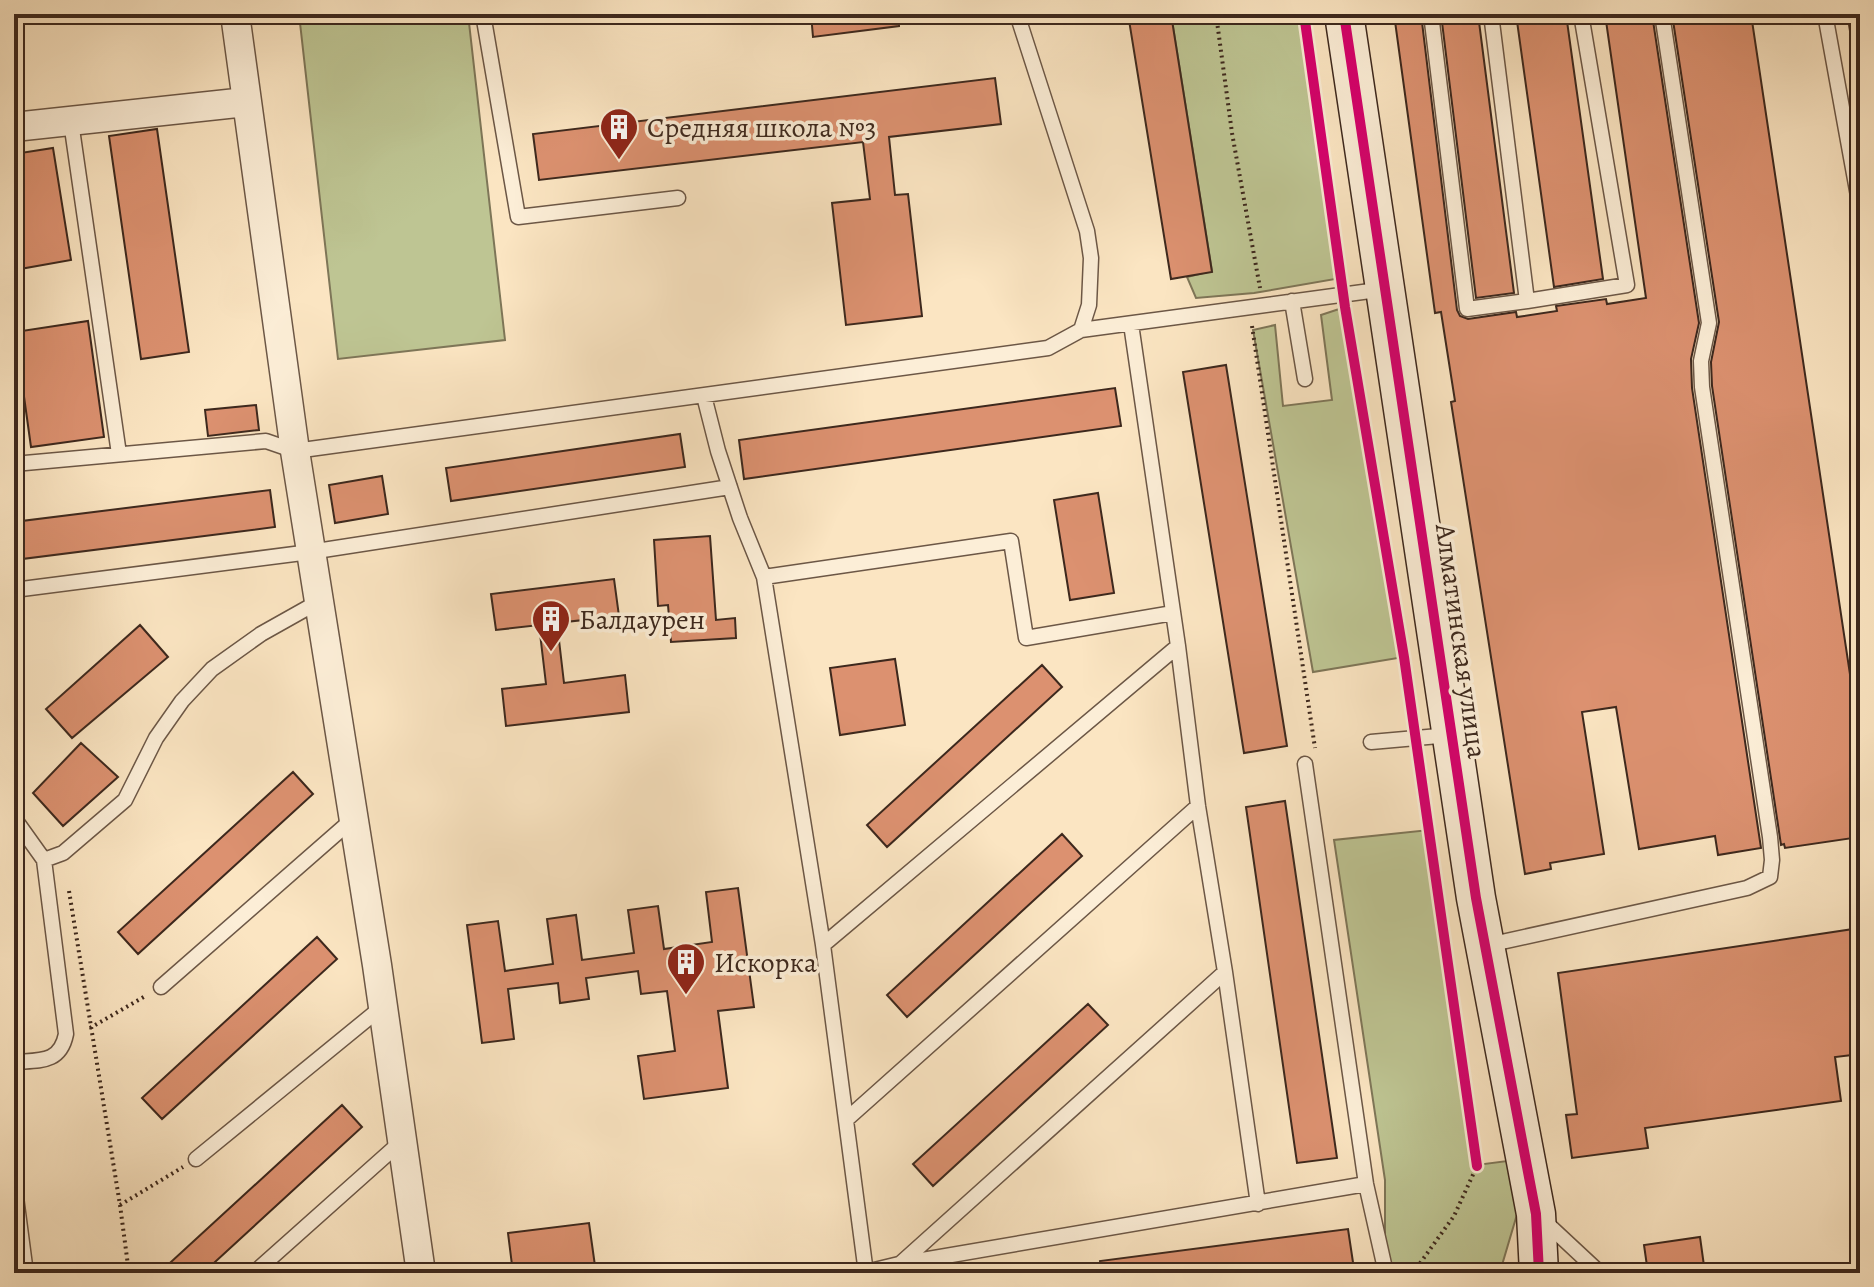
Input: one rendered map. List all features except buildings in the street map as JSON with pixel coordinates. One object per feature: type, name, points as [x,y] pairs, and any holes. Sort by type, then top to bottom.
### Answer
[{"type":"street","points":[[235,14],[295,451],[383,1006],[421,1273]]},
{"type":"street","name":"Алматинская улица","points":[[1344,14],[1476,898],[1536,1214],[1539,1273]]},
{"type":"street","points":[[14,127],[246,102]]},
{"type":"lane","points":[[483,14],[518,217],[678,198]]},
{"type":"lane","points":[[1017,14],[1087,231],[1091,258],[1089,305],[1081,330]]},
{"type":"lane","points":[[1431,14],[1467,309],[1627,285],[1581,14]]},
{"type":"lane","points":[[1491,14],[1527,301]]},
{"type":"lane","points":[[1485,946],[1747,888],[1770,877],[1770,837],[1702,387],[1701,361],[1709,323],[1662,14]]},
{"type":"lane","points":[[1825,14],[1860,207]]},
{"type":"lane","points":[[71,122],[119,454]]},
{"type":"lane","points":[[14,464],[266,441],[295,451],[1048,348],[1081,330],[1385,289]]},
{"type":"lane","points":[[1292,301],[1305,379]]},
{"type":"lane","points":[[1131,324],[1198,806],[1258,1204]]},
{"type":"lane","points":[[704,396],[718,451],[764,577],[823,945],[866,1272],[1366,1184]]},
{"type":"lane","points":[[14,590],[310,552],[730,487]]},
{"type":"lane","points":[[764,577],[1011,541],[1026,638],[1173,613]]},
{"type":"lane","points":[[44,860],[63,853],[125,800],[156,738],[182,701],[212,669],[261,634],[318,602]]},
{"type":"lane","points":[[823,945],[1178,646]]},
{"type":"lane","points":[[1371,742],[1452,735]]},
{"type":"lane","points":[[1305,764],[1366,1184],[1386,1273]]},
{"type":"lane","points":[[847,1119],[1198,806]]},
{"type":"lane","points":[[14,818],[44,860],[66,1034],[64,1046],[57,1054],[45,1059],[14,1062]]},
{"type":"lane","points":[[161,987],[353,819]]},
{"type":"lane","points":[[899,1264],[1225,972]]},
{"type":"lane","points":[[196,1159],[383,1006]]},
{"type":"lane","points":[[254,1273],[402,1140]]},
{"type":"lane","points":[[14,1182],[26,1273]]},
{"type":"lane","points":[[1536,1214],[1600,1273]]},
{"type":"path","points":[[1216,14],[1232,133],[1263,306],[1252,326],[1315,748]]},
{"type":"path","points":[[63,853],[129,1273]]},
{"type":"path","points":[[90,1028],[161,987]]},
{"type":"path","points":[[1413,1273],[1454,1216],[1477,1166],[1475,1151]]},
{"type":"path","points":[[120,1205],[196,1159]]},
{"type":"green space","points":[[299,14],[468,14],[505,340],[338,359]]},
{"type":"green space","points":[[1171,14],[1304,14],[1341,278],[1254,293],[1196,298],[1187,277],[1212,271]]},
{"type":"green space","points":[[1345,307],[1404,657],[1313,672],[1253,330],[1275,325],[1283,406],[1332,400],[1321,315]]},
{"type":"green space","points":[[1429,830],[1477,1165],[1507,1161],[1518,1211],[1497,1273],[1385,1273],[1385,1180],[1334,840]]},
{"type":"railway","points":[[1851,14],[1860,74]]},
{"type":"cycle path","points":[[1304,14],[1345,307],[1404,657],[1477,1166]]},
{"type":"cycle path","points":[[1344,14],[1476,898],[1536,1214],[1539,1273]]},
{"type":"place","name":"Средняя школа №3","points":[[619,161]]},
{"type":"place","name":"Балдаурен","points":[[551,653]]},
{"type":"place","name":"Искоркa","points":[[686,996]]}]
